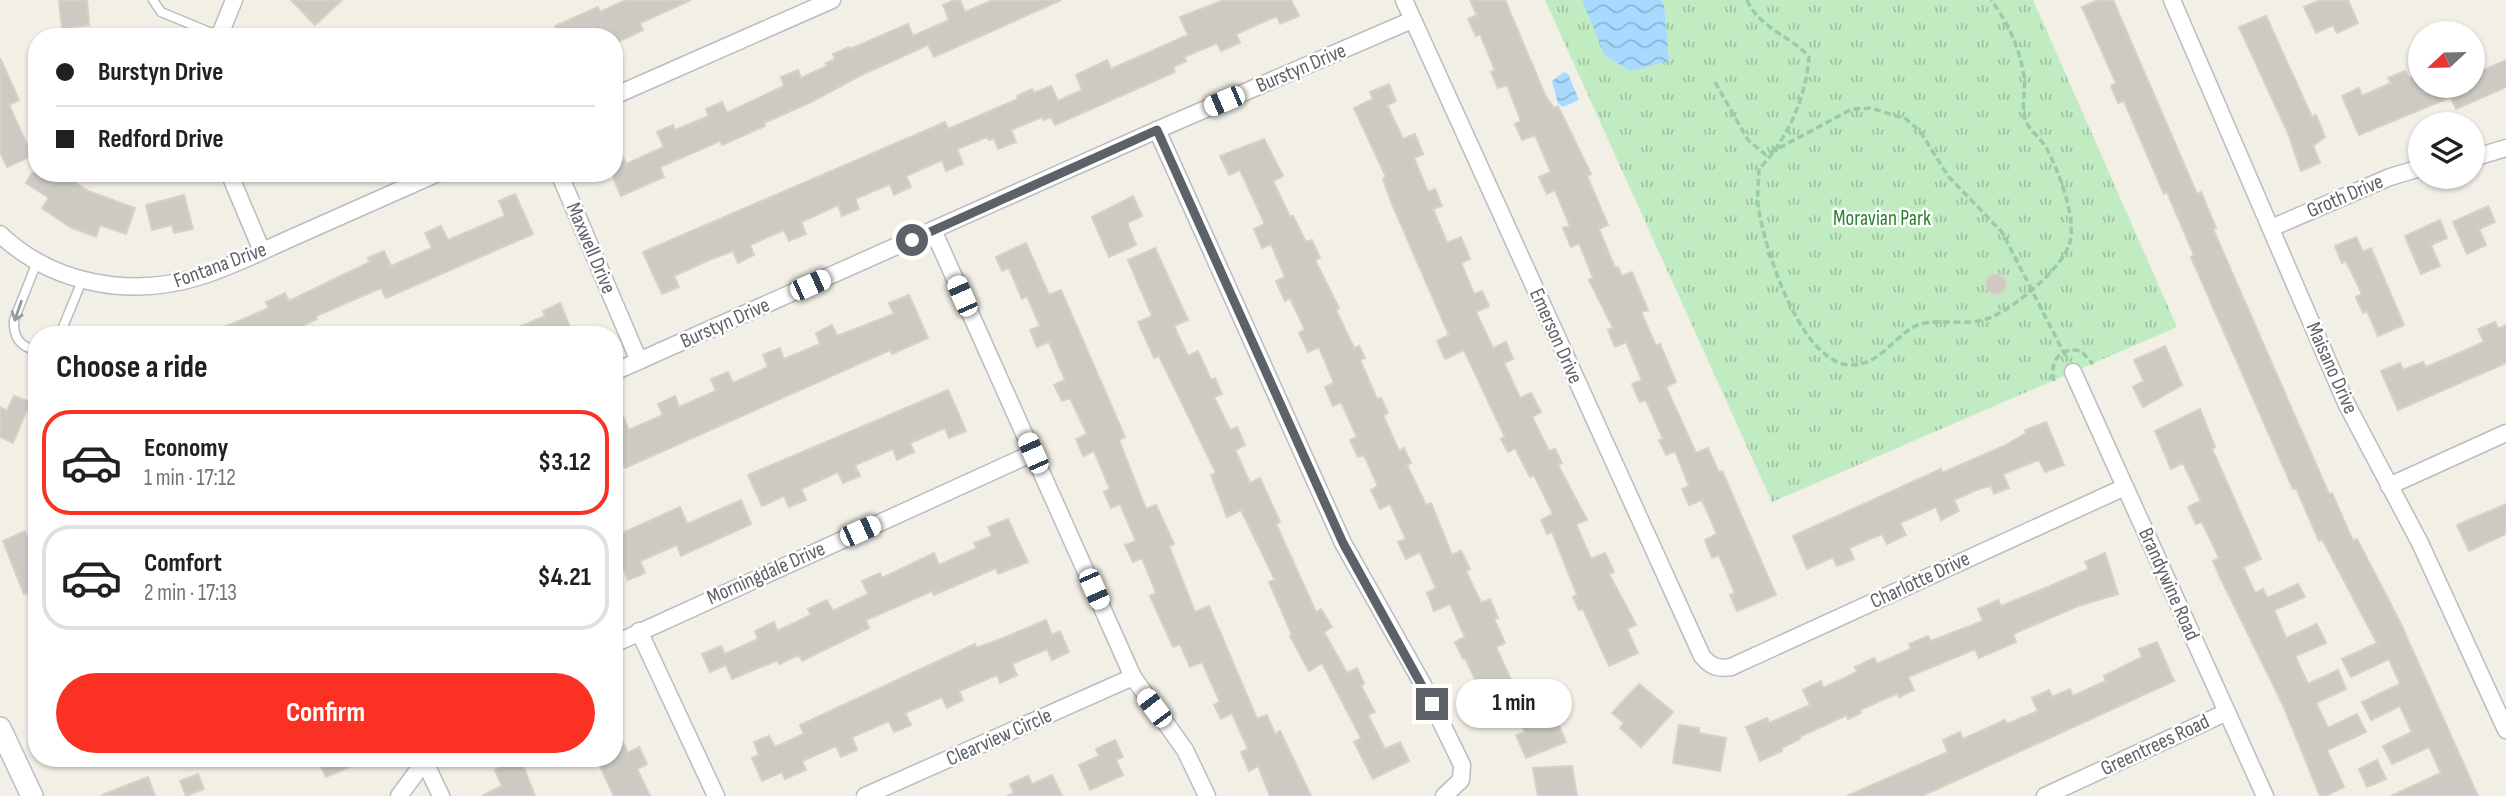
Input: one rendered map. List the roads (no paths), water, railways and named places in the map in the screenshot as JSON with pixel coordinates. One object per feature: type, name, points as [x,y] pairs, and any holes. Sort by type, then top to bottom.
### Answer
[{"type":"main road","points":[[0,728],[32,796]]},
{"type":"street","points":[[222,28],[234,0]]},
{"type":"street","points":[[623,92],[832,0]]},
{"type":"street","name":"Emerson Drive","points":[[1404,0],[1702,656],[1715,667]]},
{"type":"street","name":"Maisano Drive","points":[[2176,1],[2346,403],[2425,554],[2506,730]]},
{"type":"street","name":"Burstyn Drive","points":[[623,368],[1157,130],[1412,20]]},
{"type":"street","points":[[1157,130],[1343,543],[1422,683],[1462,765],[1461,780],[1456,788],[1444,796]]},
{"type":"street","points":[[2485,154],[2506,148]]},
{"type":"street","name":"Groth Drive","points":[[2271,228],[2408,171]]},
{"type":"street","points":[[233,182],[262,251]]},
{"type":"street","name":"Fontana Drive","points":[[0,234],[37,262],[82,281],[126,286],[171,284],[200,277],[418,182]]},
{"type":"street","name":"Maxwell Drive","points":[[563,182],[639,361]]},
{"type":"street","points":[[933,230],[1133,677],[1185,750],[1207,796]]},
{"type":"street","name":"Brandywine Road","points":[[2073,372],[2265,796]]},
{"type":"street","points":[[2389,486],[2506,433]]},
{"type":"street","name":"Morningdale Drive","points":[[623,639],[1033,453]]},
{"type":"street","name":"Charlotte Drive","points":[[1715,667],[1731,667],[2125,487]]},
{"type":"street","points":[[639,631],[716,796]]},
{"type":"street","name":"Clearview Circle","points":[[864,796],[1133,677]]},
{"type":"street","name":"Greentrees Road","points":[[2045,796],[2227,712]]},
{"type":"street","points":[[399,796],[419,767]]},
{"type":"street","points":[[428,767],[441,796]]},
{"type":"lane","points":[[153,0],[161,12],[200,28]]},
{"type":"lane","points":[[28,347],[23,345],[13,329],[37,262]]},
{"type":"lane","points":[[63,326],[82,281]]},
{"type":"water","points":[[1582,0],[1661,0],[1664,5],[1669,61],[1631,71],[1605,56]]},
{"type":"water","points":[[1564,72],[1568,74],[1579,100],[1563,107],[1558,103],[1552,81]]},
{"type":"park label","name":"Moravian Park","points":[[1882,218]]}]
